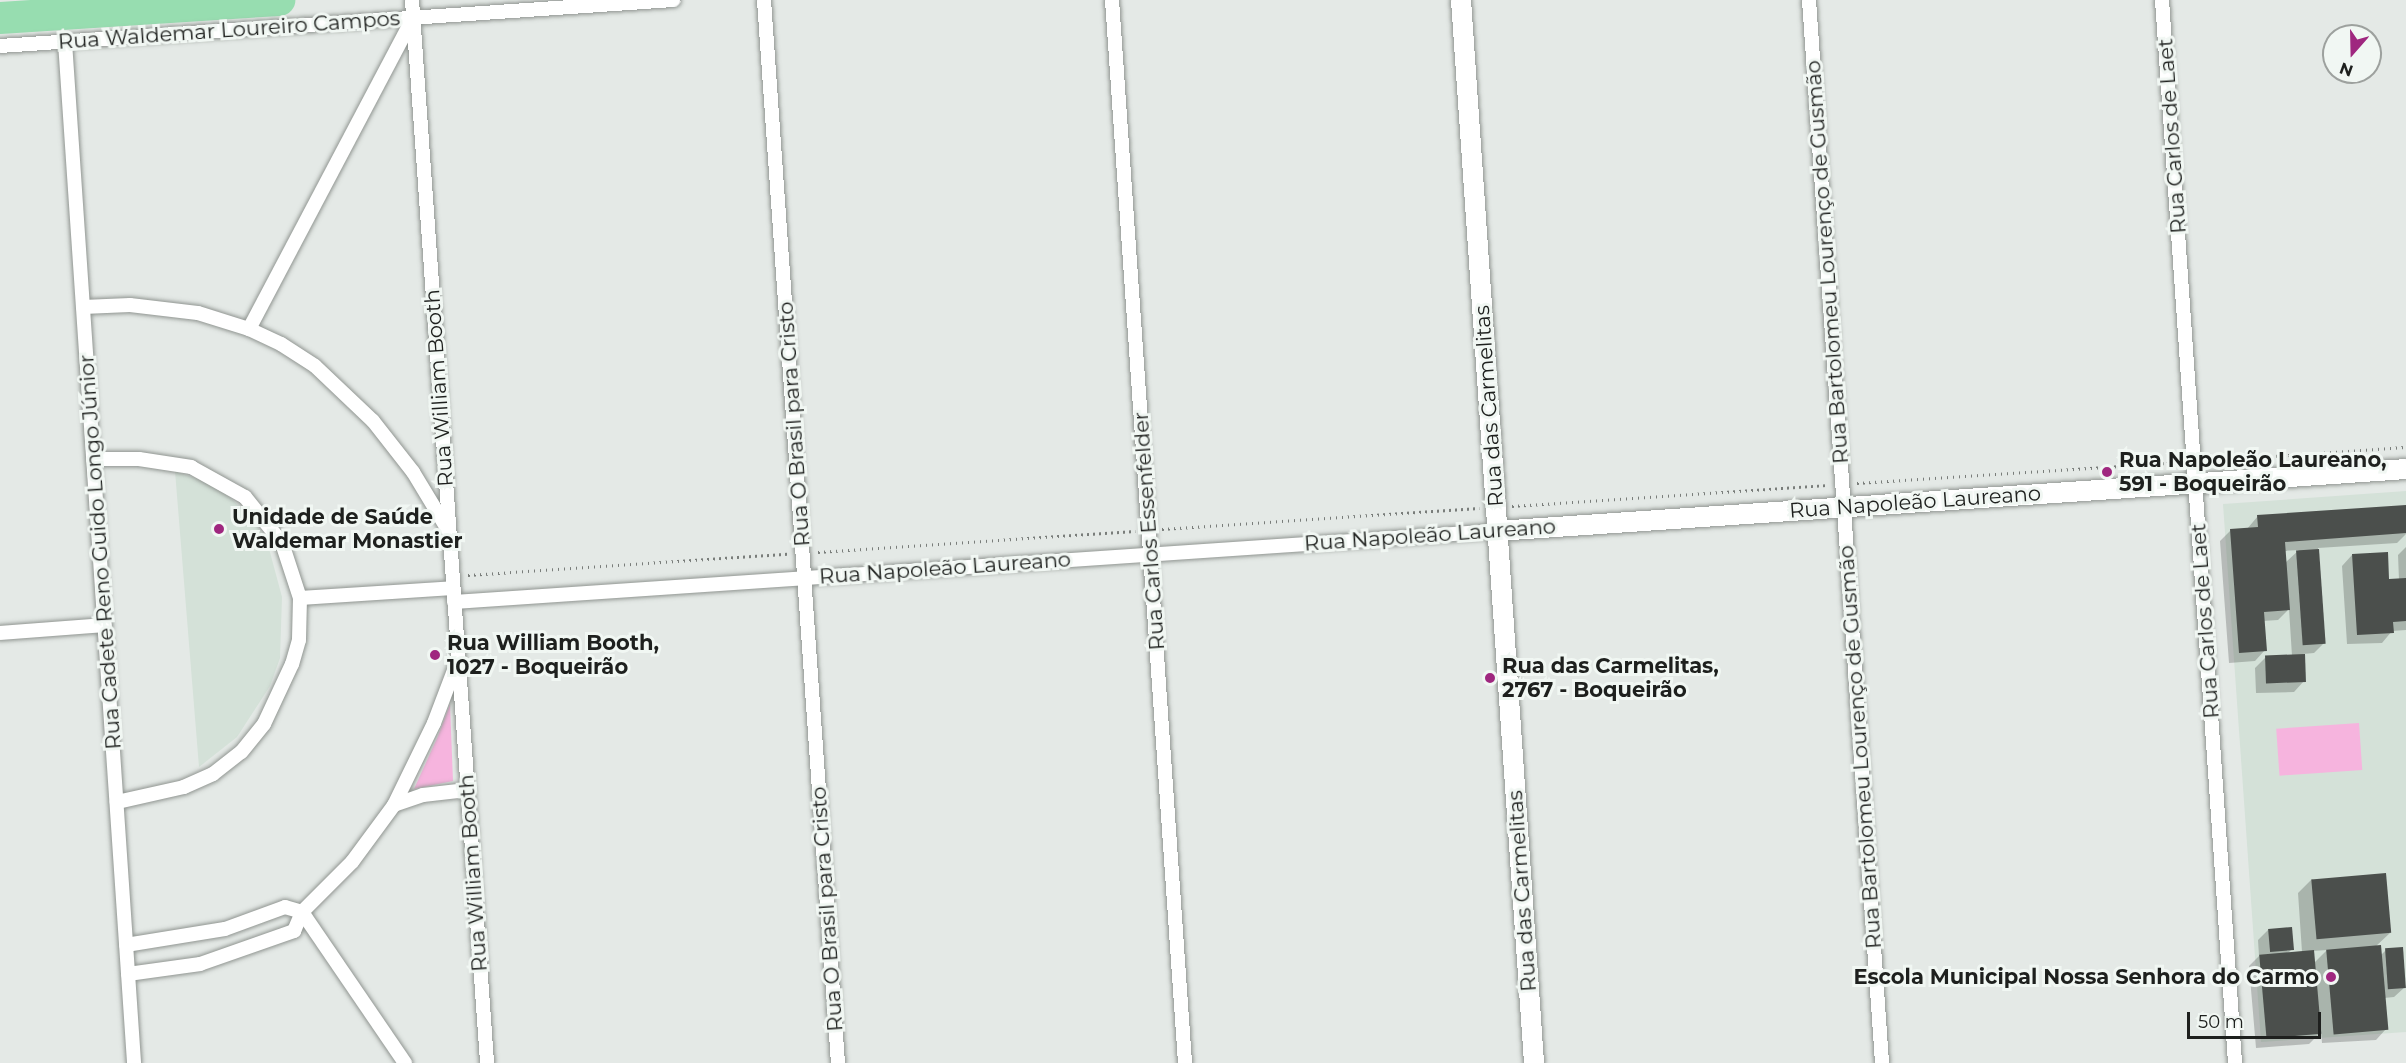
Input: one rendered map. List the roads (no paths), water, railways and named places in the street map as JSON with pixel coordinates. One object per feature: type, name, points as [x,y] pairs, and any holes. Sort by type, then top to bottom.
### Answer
[{"type":"street","name":"Rua William Booth","points":[[412,0],[487,1063]]},
{"type":"street","name":"Rua Waldemar Loureiro Campos","points":[[0,46],[673,0]]},
{"type":"street","name":"Rua O Brasil para Cristo","points":[[764,0],[838,1063]]},
{"type":"street","name":"Rua Carlos Essenfelder","points":[[1112,0],[1185,1063]]},
{"type":"street","name":"Rua das Carmelitas","points":[[1461,0],[1534,1063]]},
{"type":"street","name":"Rua Bartolomeu Lourenço de Gusmão","points":[[1809,0],[1882,1063]]},
{"type":"street","name":"Rua Carlos de Laet","points":[[2162,0],[2235,1063]]},
{"type":"street","points":[[249,329],[413,18]]},
{"type":"street","name":"Rua Cadete Reno Guido Longo Júnior","points":[[65,42],[134,1063]]},
{"type":"street","points":[[83,307],[165,307],[249,329],[315,366],[343,390],[392,444],[449,532]]},
{"type":"street","points":[[93,459],[139,459],[191,467],[245,497],[282,543],[300,598],[299,640],[292,664],[264,724],[241,752],[213,774],[184,787],[117,802]]},
{"type":"street","name":"Rua Napoleão Laureano","points":[[300,598],[454,595],[804,578],[2406,469]]},
{"type":"street","points":[[0,633],[105,625]]},
{"type":"street","points":[[128,974],[200,964],[234,955],[294,931],[302,912],[352,862],[394,805],[429,734],[458,657]]},
{"type":"street","points":[[394,805],[433,793],[467,790]]},
{"type":"street","points":[[126,945],[225,929],[285,907],[302,912],[405,1063]]},
{"type":"street","points":[[225,929],[234,955]]},
{"type":"waterway","points":[[0,18],[279,0]]},
{"type":"place","name":"Rua Napoleão Laureano, 591 - Boqueirão","points":[[2107,472]]},
{"type":"place","name":"Unidade de Saúde Waldemar Monastier","points":[[219,529]]},
{"type":"place","name":"Rua William Booth, 1027 - Boqueirão","points":[[435,655]]},
{"type":"place","name":"Rua das Carmelitas, 2767 - Boqueirão","points":[[1490,678]]},
{"type":"place","name":"Escola Municipal Nossa Senhora do Carmo","points":[[2331,977]]}]
